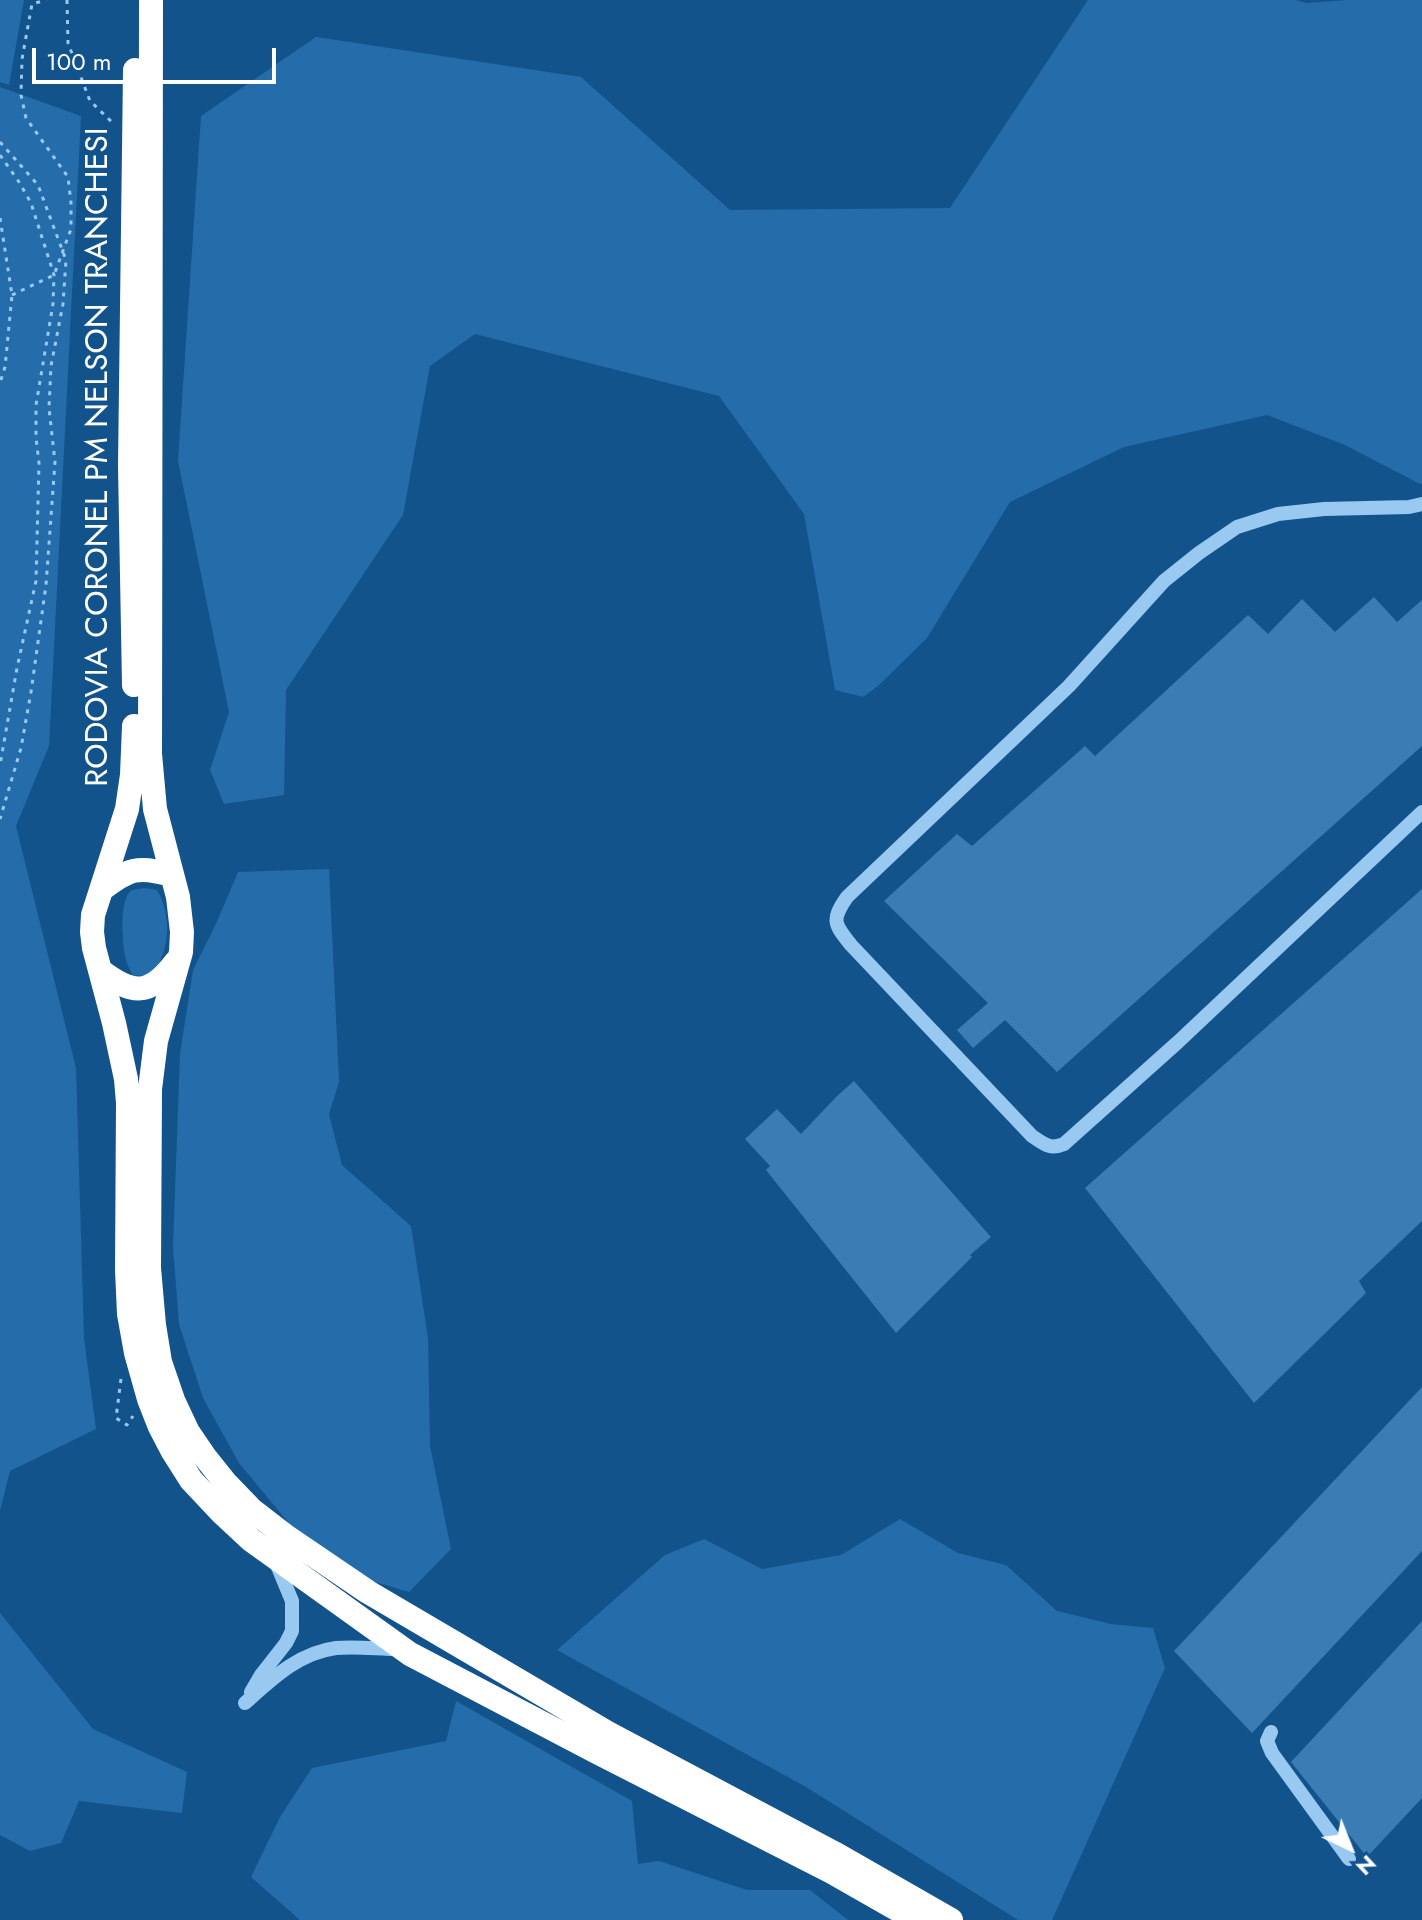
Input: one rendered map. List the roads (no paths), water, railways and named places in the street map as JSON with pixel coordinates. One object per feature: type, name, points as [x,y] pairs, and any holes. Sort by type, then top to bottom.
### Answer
[{"type":"highway","name":"RODOVIA CORONEL PM NELSON TRANCHESI","points":[[136,0],[130,466],[134,747],[127,809],[93,915],[92,932],[121,1051],[127,1091],[129,1314],[140,1368],[160,1427],[191,1480],[251,1540],[403,1649],[832,1872],[916,1920]]},
{"type":"highway","name":"RODOVIA CORONEL PM NELSON TRANCHESI","points":[[151,0],[150,754],[155,809],[182,916],[182,932],[179,958],[156,1041],[150,1089],[150,1283],[160,1362],[173,1400],[188,1432],[205,1457],[252,1510],[368,1592],[608,1733],[821,1846],[951,1920]]},
{"type":"highway","points":[[100,891],[122,874],[154,870],[171,875]]},
{"type":"highway","points":[[101,971],[121,986],[150,986],[165,976],[179,958]]},
{"type":"street","points":[[1422,504],[1278,514],[1237,527],[1199,553],[1164,581],[1069,686],[847,897],[835,921],[838,930],[851,945],[1032,1136],[1055,1148],[1064,1144],[1167,1052],[1422,812]]},
{"type":"street","points":[[274,1556],[292,1601],[292,1631],[245,1703],[282,1670],[302,1658],[335,1648],[403,1649]]},
{"type":"street","points":[[1271,1732],[1267,1741],[1272,1753],[1349,1859]]}]
